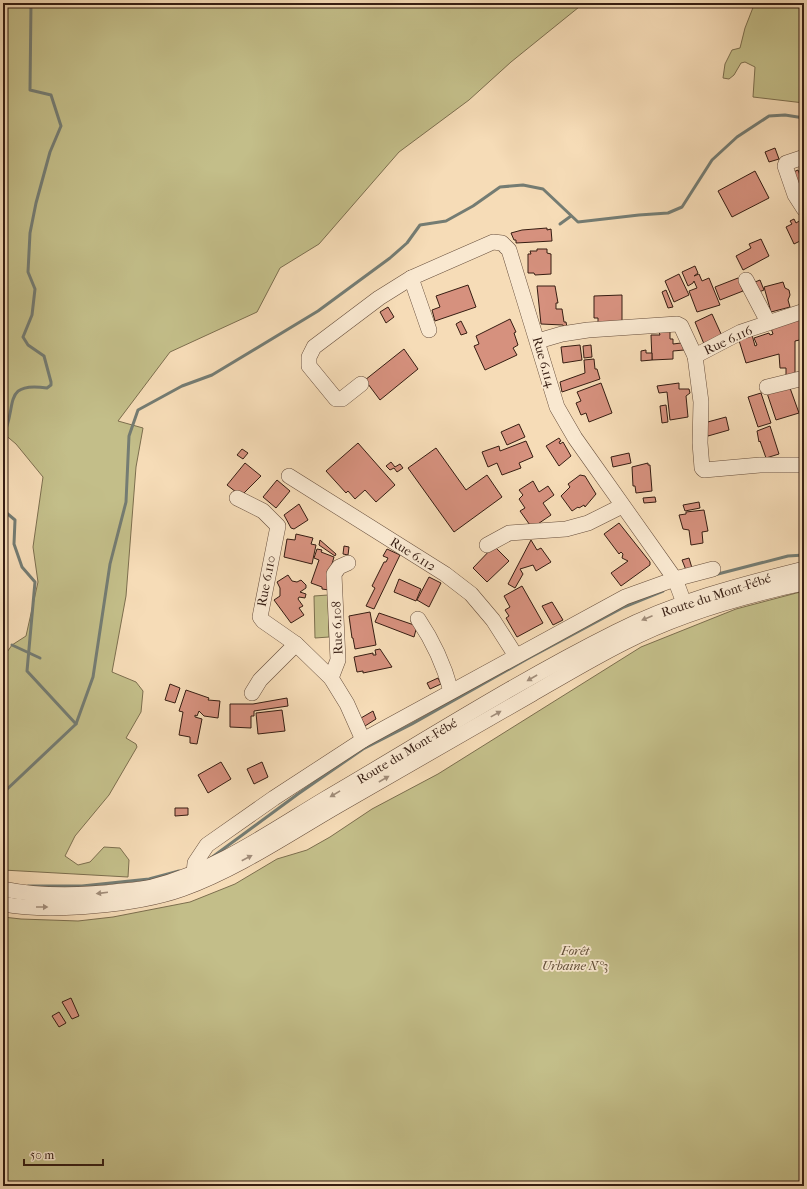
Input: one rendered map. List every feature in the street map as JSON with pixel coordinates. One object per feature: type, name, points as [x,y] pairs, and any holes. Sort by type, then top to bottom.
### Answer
[{"type":"street","points":[[800,158],[786,163],[785,166],[795,195],[804,209]]},
{"type":"street","name":"Rue 6.114","points":[[361,384],[342,399],[336,399],[309,366],[310,352],[314,347],[379,298],[411,278],[493,242],[502,243],[509,250],[557,407],[575,438],[675,579],[684,603]]},
{"type":"street","points":[[411,278],[429,330]]},
{"type":"street","points":[[746,280],[768,322]]},
{"type":"street","name":"Rue 6.116","points":[[804,311],[741,332],[695,356],[701,402],[700,462],[704,470],[760,465],[804,465]]},
{"type":"street","points":[[538,341],[562,334],[588,330],[677,324],[681,326],[695,356]]},
{"type":"street","points":[[767,387],[804,378]]},
{"type":"street","name":"Rue 6.112","points":[[290,476],[445,574],[470,594],[493,620],[516,656]]},
{"type":"street","name":"Rue 6.110","points":[[237,498],[263,511],[278,526],[260,617],[263,621],[296,644],[331,678]]},
{"type":"street","points":[[487,545],[509,533],[559,530],[588,524],[622,506]]},
{"type":"street","name":"Rue 6.108","points":[[331,678],[338,660],[334,574],[339,567],[348,564]]},
{"type":"street","points":[[194,873],[195,863],[206,845],[274,798],[363,740],[625,597],[675,579],[713,569]]},
{"type":"street","name":"Route du Mont-Fébé","points":[[3,889],[21,893],[82,896],[151,887],[194,873],[258,839],[556,664],[618,631],[684,603],[746,583],[804,569]]},
{"type":"street","name":"Route du Mont-Fébé","points":[[3,904],[17,907],[82,907],[152,897],[181,889],[220,872],[264,849],[467,730],[626,641],[703,609],[749,595],[804,583]]},
{"type":"street","points":[[418,619],[435,648],[446,672],[451,691]]},
{"type":"street","points":[[252,693],[260,680],[296,644]]},
{"type":"street","points":[[331,678],[347,704],[363,740]]},
{"type":"green space","points":[[3,3],[584,3],[511,62],[469,100],[399,152],[319,244],[280,268],[257,312],[170,352],[118,421],[143,428],[136,467],[126,596],[112,672],[136,682],[143,691],[141,712],[126,738],[136,744],[137,747],[109,795],[75,836],[65,856],[78,865],[90,862],[104,847],[120,848],[129,860],[128,877],[3,870],[3,658],[12,645],[26,636],[38,582],[33,547],[43,477],[16,444],[3,433]]},
{"type":"green space","points":[[752,3],[804,3],[804,103],[753,97],[755,67],[745,62],[741,63],[734,75],[729,79],[723,78],[725,64],[732,50],[740,48],[745,28],[754,5]]},
{"type":"green space","name":"Forêt Urbaine N°3","points":[[804,591],[804,1186],[3,1186],[3,917],[78,921],[113,917],[190,902],[235,884],[277,859],[307,850],[330,837],[372,809],[438,774],[641,647],[736,609]]},
{"type":"green space","points":[[328,595],[329,637],[315,638],[314,596]]},
{"type":"building","points":[[775,148],[779,159],[769,162],[765,152]]},
{"type":"building","points":[[798,170],[804,186],[797,189],[791,173]]},
{"type":"building","points":[[755,171],[769,198],[732,217],[718,191]]},
{"type":"building","points":[[804,218],[804,239],[794,244],[786,227],[792,224],[790,221],[794,219],[796,223]]},
{"type":"building","points":[[547,228],[547,230],[551,229],[552,241],[516,243],[516,240],[514,240],[511,233],[522,230]]},
{"type":"building","points":[[761,239],[769,256],[743,270],[736,256],[751,248],[749,244]]},
{"type":"building","points":[[537,249],[547,249],[547,253],[551,254],[551,274],[535,275],[534,273],[528,273],[528,254],[531,254],[530,251],[537,251]]},
{"type":"building","points":[[695,266],[698,273],[694,276],[699,274],[702,281],[709,278],[720,305],[697,312],[689,291],[697,288],[694,281],[688,286],[682,272]]},
{"type":"building","points":[[679,274],[689,295],[674,302],[665,281]]},
{"type":"building","points":[[738,278],[743,291],[720,300],[715,287]]},
{"type":"building","points":[[760,280],[764,290],[759,292],[755,282]]},
{"type":"building","points":[[783,282],[785,288],[789,290],[790,295],[788,300],[790,307],[771,312],[764,287]]},
{"type":"building","points":[[468,285],[476,307],[435,321],[432,310],[440,307],[436,296]]},
{"type":"building","points":[[537,286],[555,286],[558,303],[556,303],[556,309],[562,309],[564,322],[566,322],[567,327],[564,328],[563,325],[541,324]]},
{"type":"building","points":[[666,290],[673,307],[668,308],[662,292]]},
{"type":"building","points":[[622,295],[622,322],[598,323],[598,318],[594,318],[594,296]]},
{"type":"building","points":[[388,307],[394,317],[386,323],[380,312]]},
{"type":"building","points":[[712,314],[722,336],[704,344],[695,322]]},
{"type":"building","points":[[804,318],[804,339],[795,341],[795,374],[786,376],[786,368],[780,368],[779,354],[746,363],[737,334],[751,331],[755,346],[757,345],[754,338],[769,333],[770,335],[773,334],[770,325]]},
{"type":"building","points":[[510,319],[516,332],[514,333],[518,345],[513,348],[517,355],[485,370],[474,346],[479,344],[476,336]]},
{"type":"building","points":[[461,321],[467,333],[461,335],[456,324]]},
{"type":"building","points":[[670,331],[670,339],[673,339],[673,344],[681,343],[684,350],[673,351],[673,359],[652,360],[651,335],[660,335],[659,332]]},
{"type":"building","points":[[580,345],[582,360],[563,363],[561,347]]},
{"type":"building","points":[[591,345],[592,357],[584,358],[583,346]]},
{"type":"building","points":[[404,349],[418,369],[380,400],[365,380]]},
{"type":"building","points":[[646,350],[646,353],[652,353],[652,360],[641,361],[641,351]]},
{"type":"building","points":[[594,359],[595,369],[597,369],[600,379],[562,392],[560,382],[585,373],[584,360]]},
{"type":"building","points":[[601,383],[612,413],[589,422],[586,413],[581,415],[576,403],[581,401],[577,392]]},
{"type":"building","points":[[679,383],[679,389],[689,389],[690,393],[686,396],[688,417],[670,420],[667,392],[659,393],[657,386]]},
{"type":"building","points":[[790,388],[799,413],[776,420],[767,393]]},
{"type":"building","points":[[761,393],[771,423],[758,427],[748,397]]},
{"type":"building","points":[[666,405],[668,422],[662,423],[660,406]]},
{"type":"building","points":[[726,417],[729,430],[708,436],[704,423]]},
{"type":"building","points":[[519,424],[525,437],[507,445],[501,432]]},
{"type":"building","points":[[770,426],[779,454],[766,458],[760,441],[759,442],[757,431]]},
{"type":"building","points":[[559,438],[561,441],[559,442],[560,444],[563,442],[571,456],[559,466],[546,446]]},
{"type":"building","points":[[526,441],[533,457],[519,463],[521,468],[502,475],[497,463],[488,467],[482,452],[499,446],[500,451]]},
{"type":"building","points":[[358,443],[395,485],[376,502],[365,490],[355,499],[348,491],[346,493],[326,471]]},
{"type":"building","points":[[436,448],[466,490],[487,475],[502,497],[454,532],[408,468]]},
{"type":"building","points":[[242,449],[248,453],[243,459],[237,455]]},
{"type":"building","points":[[629,453],[631,463],[613,467],[611,457]]},
{"type":"building","points":[[391,462],[395,467],[400,464],[403,468],[397,472],[394,468],[390,470],[386,466]]},
{"type":"building","points":[[245,463],[261,476],[241,496],[227,485]]},
{"type":"building","points":[[648,463],[648,465],[650,465],[652,491],[636,493],[635,486],[633,486],[632,467]]},
{"type":"building","points":[[580,475],[585,476],[596,494],[585,507],[584,505],[572,511],[561,496],[570,487],[568,484]]},
{"type":"building","points":[[277,480],[290,491],[276,508],[263,497]]},
{"type":"building","points":[[533,481],[539,492],[548,486],[554,495],[543,503],[551,515],[532,528],[520,511],[525,508],[519,499],[523,495],[519,490]]},
{"type":"building","points":[[655,497],[656,502],[644,503],[643,498]]},
{"type":"building","points":[[699,502],[700,508],[685,511],[683,505]]},
{"type":"building","points":[[299,504],[308,520],[294,529],[291,528],[284,515]]},
{"type":"building","points":[[704,510],[708,531],[702,532],[703,543],[691,545],[689,530],[683,529],[679,515],[686,514],[686,512]]},
{"type":"building","points":[[619,523],[650,562],[650,565],[621,586],[611,573],[628,561],[622,558],[623,554],[621,552],[619,554],[604,534]]},
{"type":"building","points":[[296,534],[313,538],[311,544],[316,545],[312,564],[284,557],[287,539],[295,540]]},
{"type":"building","points":[[320,540],[336,554],[335,556],[319,545]]},
{"type":"building","points":[[531,540],[537,550],[541,548],[551,562],[536,571],[533,565],[520,569],[523,574],[515,588],[508,584]]},
{"type":"building","points":[[344,546],[349,547],[348,555],[343,554]]},
{"type":"building","points":[[494,546],[509,561],[487,582],[473,568]]},
{"type":"building","points":[[317,549],[322,550],[321,552],[334,557],[330,571],[329,590],[322,589],[322,587],[311,583],[319,560],[314,558]]},
{"type":"building","points":[[387,549],[400,555],[374,609],[366,606],[375,588],[372,586],[384,562],[386,562],[388,558],[383,556]]},
{"type":"building","points":[[689,558],[692,568],[686,570],[682,560]]},
{"type":"building","points":[[288,575],[292,581],[297,582],[301,580],[306,585],[306,588],[300,592],[306,594],[305,598],[299,597],[298,599],[303,606],[299,608],[304,615],[291,623],[274,600],[280,596],[280,588],[277,582]]},
{"type":"building","points":[[429,577],[441,583],[429,607],[417,600]]},
{"type":"building","points":[[399,579],[421,589],[416,601],[394,592]]},
{"type":"building","points":[[522,586],[543,623],[517,637],[506,618],[509,616],[505,610],[510,607],[504,596]]},
{"type":"building","points":[[552,602],[563,620],[553,625],[542,606]]},
{"type":"building","points":[[370,612],[376,645],[355,649],[349,616]]},
{"type":"building","points":[[379,613],[417,626],[414,637],[375,622]]},
{"type":"building","points":[[380,649],[392,667],[363,673],[363,671],[357,672],[354,657],[373,653],[373,655],[376,655],[375,650]]},
{"type":"building","points":[[438,678],[441,684],[430,689],[427,683]]},
{"type":"building","points":[[170,684],[180,688],[175,703],[165,700]]},
{"type":"building","points":[[186,690],[209,698],[208,700],[220,701],[218,718],[204,716],[199,711],[197,716],[195,715],[195,717],[202,719],[197,744],[190,743],[190,737],[179,735],[183,712],[179,711]]},
{"type":"building","points":[[287,698],[288,706],[254,711],[254,716],[251,716],[251,728],[230,727],[230,704],[253,704]]},
{"type":"building","points":[[282,710],[285,731],[258,734],[256,713]]},
{"type":"building","points":[[373,711],[376,719],[365,726],[361,718]]},
{"type":"building","points":[[221,762],[231,779],[208,793],[198,775]]},
{"type":"building","points":[[262,762],[268,777],[254,784],[247,769]]},
{"type":"building","points":[[175,808],[188,808],[188,815],[175,816]]},
{"type":"building","points":[[71,998],[79,1016],[72,1019],[62,1002]]},
{"type":"building","points":[[59,1012],[66,1023],[59,1027],[52,1016]]},
{"type":"waterway","points":[[3,436],[13,398],[17,392],[23,388],[47,388],[51,385],[44,356],[28,345],[23,337],[32,315],[35,289],[28,272],[30,233],[36,203],[50,152],[61,126],[51,95],[30,90],[31,3]]},
{"type":"waterway","points":[[3,793],[76,724],[93,677],[110,564],[126,502],[129,436],[138,410],[182,386],[212,375],[318,311],[390,258],[407,243],[420,225],[446,221],[473,206],[500,187],[523,185],[543,189],[578,222],[668,213],[682,207],[712,160],[737,137],[769,116],[785,115],[804,118]]},
{"type":"waterway","points":[[560,224],[571,216]]},
{"type":"waterway","points":[[3,510],[15,520],[14,544],[22,567],[35,582],[27,671],[76,724]]},
{"type":"waterway","points":[[714,575],[788,556],[804,555]]},
{"type":"waterway","points":[[211,858],[298,794],[363,749],[412,724],[527,659],[624,607],[663,591]]},
{"type":"waterway","points":[[12,645],[40,658]]},
{"type":"waterway","points":[[28,886],[82,886],[149,879],[179,871]]}]
